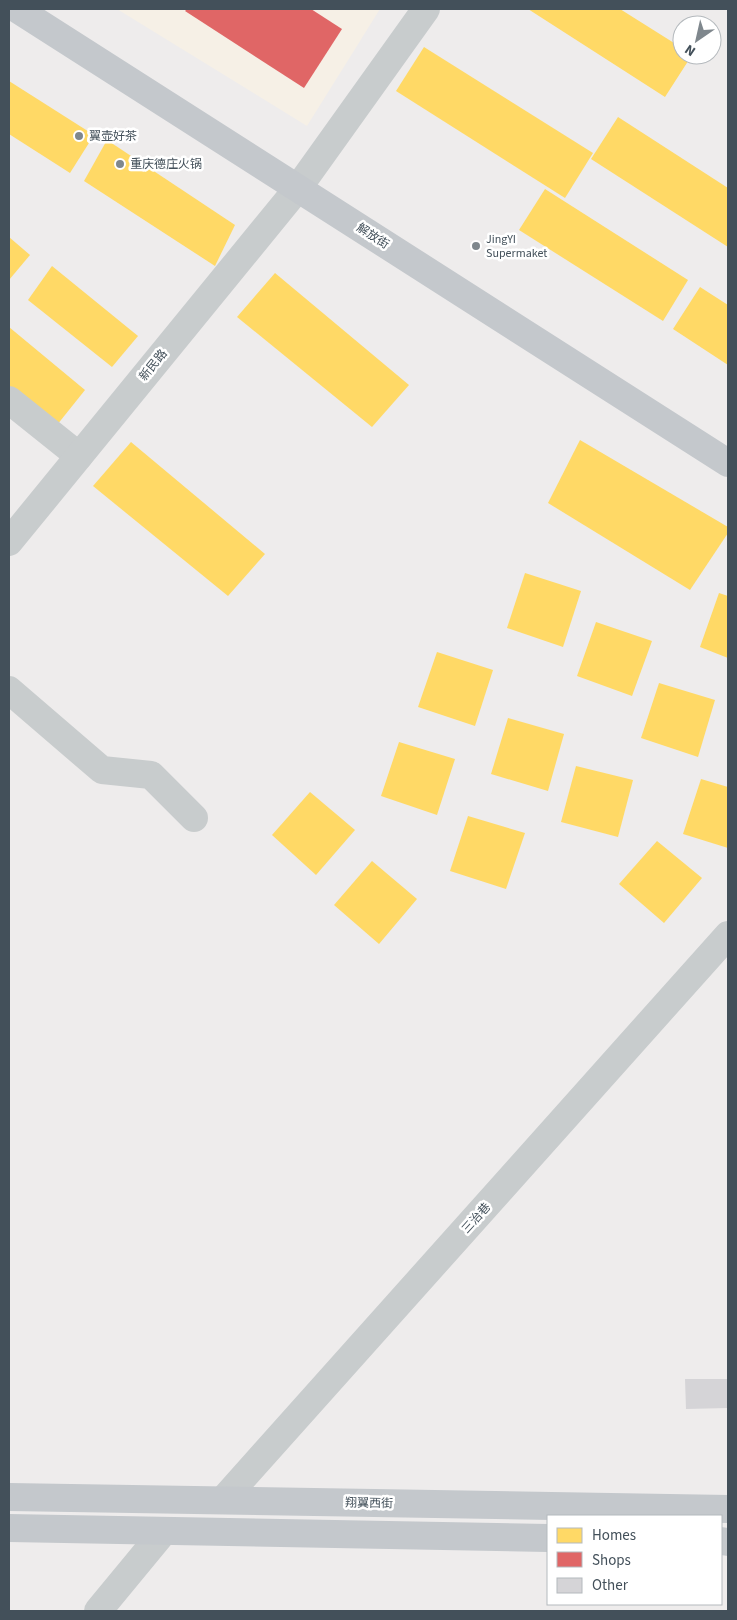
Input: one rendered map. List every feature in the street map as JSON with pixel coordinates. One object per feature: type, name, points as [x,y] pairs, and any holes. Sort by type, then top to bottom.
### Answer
[{"type":"main road","name":"解放街","points":[[17,9],[303,181],[728,463]]},
{"type":"main road","points":[[49,9],[303,181],[728,443]]},
{"type":"main road","name":"翔翼西街","points":[[9,1497],[728,1509]]},
{"type":"main road","points":[[9,1528],[547,1538]]},
{"type":"street","name":"新民路","points":[[9,542],[303,181],[426,9]]},
{"type":"street","points":[[9,400],[79,456]]},
{"type":"street","points":[[9,690],[102,770],[151,775],[194,818]]},
{"type":"street","name":"三治巷","points":[[223,1500],[728,935]]},
{"type":"street","points":[[98,1611],[164,1531]]},
{"type":"shaded area","points":[[117,9],[380,9],[307,126]]},
{"type":"building: Homes","points":[[528,9],[620,9],[672,42],[672,65],[686,65],[665,97]]},
{"type":"building: Homes","points":[[424,47],[593,153],[565,198],[396,91]]},
{"type":"building: Homes","points":[[9,81],[94,135],[70,173],[9,134]]},
{"type":"building: Homes","points":[[618,117],[728,188],[728,247],[591,159]]},
{"type":"building: Homes","points":[[107,140],[235,225],[215,266],[84,181]]},
{"type":"building: Homes","points":[[545,189],[688,280],[663,321],[519,230]]},
{"type":"building: Homes","points":[[9,237],[30,255],[9,280]]},
{"type":"building: Homes","points":[[52,266],[138,336],[112,367],[28,300]]},
{"type":"building: Homes","points":[[275,273],[409,385],[372,427],[237,317]]},
{"type":"building: Homes","points":[[700,287],[728,305],[728,365],[673,329]]},
{"type":"building: Homes","points":[[9,327],[85,390],[57,425],[9,386]]},
{"type":"building: Homes","points":[[580,440],[728,527],[728,533],[690,590],[548,503]]},
{"type":"building: Homes","points":[[131,442],[265,554],[228,596],[93,486]]},
{"type":"building: Homes","points":[[525,573],[581,591],[563,647],[507,628]]},
{"type":"building: Homes","points":[[719,593],[728,596],[728,658],[700,647]]},
{"type":"building: Homes","points":[[596,622],[652,641],[632,696],[577,676]]},
{"type":"building: Homes","points":[[437,652],[493,670],[475,726],[418,707]]},
{"type":"building: Homes","points":[[659,683],[715,700],[698,757],[641,738]]},
{"type":"building: Homes","points":[[508,718],[564,734],[548,791],[491,774]]},
{"type":"building: Homes","points":[[399,742],[455,759],[437,815],[381,796]]},
{"type":"building: Homes","points":[[576,766],[633,780],[618,837],[561,822]]},
{"type":"building: Homes","points":[[701,779],[728,787],[728,848],[683,834]]},
{"type":"building: Homes","points":[[310,792],[355,830],[316,875],[272,835]]},
{"type":"building: Homes","points":[[468,816],[525,833],[506,889],[450,871]]},
{"type":"building: Homes","points":[[657,841],[702,878],[664,923],[619,884]]},
{"type":"building: Homes","points":[[372,861],[417,899],[379,944],[334,905]]},
{"type":"building: Shops","points":[[187,9],[311,9],[342,29],[304,88],[185,11]]},
{"type":"building: Other","points":[[685,1379],[728,1379],[728,1408],[686,1409]]},
{"type":"place","name":"翼壶好茶","points":[[79,136]]},
{"type":"place","name":"重庆德庄火锅","points":[[120,164]]},
{"type":"place","name":"JingYI Supermaket","points":[[476,246]]}]
